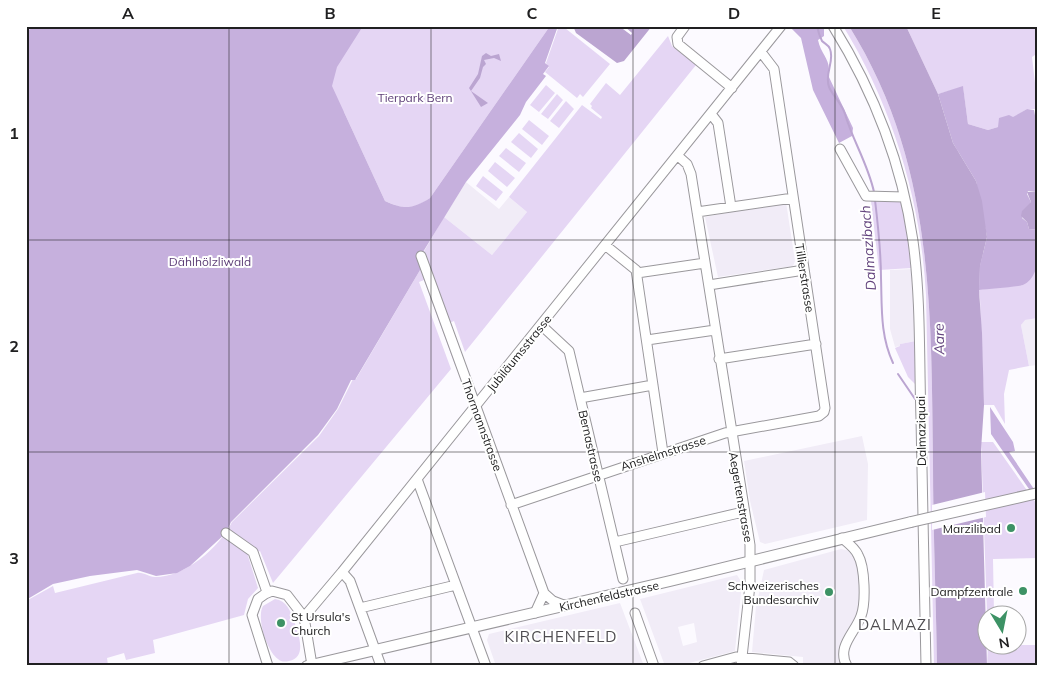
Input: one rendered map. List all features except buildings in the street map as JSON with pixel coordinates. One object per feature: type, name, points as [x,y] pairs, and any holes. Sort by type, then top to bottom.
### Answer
[{"type":"main road","name":"Kirchenfeldstrasse","points":[[309,665],[566,606],[842,538],[1038,493]]},
{"type":"street","points":[[685,26],[677,38],[678,44],[732,88]]},
{"type":"street","name":"Jubiläumsstrasse","points":[[304,620],[781,26]]},
{"type":"street","name":"Dalmaziquai","points":[[833,26],[863,78],[882,123],[904,197],[913,241],[918,296],[926,666]]},
{"type":"street","name":"Tillierstrasse","points":[[730,432],[819,416],[824,412],[825,408],[774,69],[761,52]]},
{"type":"street","points":[[711,114],[718,123],[731,207]]},
{"type":"street","points":[[840,149],[863,193],[874,198],[904,197]]},
{"type":"street","name":"Aegertenstrasse","points":[[678,156],[690,169],[730,432],[750,545],[750,585],[742,662]]},
{"type":"street","points":[[697,212],[793,198]]},
{"type":"street","points":[[605,245],[636,270],[637,273],[663,453]]},
{"type":"street","name":"Thormannstrasse","points":[[422,256],[475,407],[544,593]]},
{"type":"street","points":[[637,273],[705,263]]},
{"type":"street","points":[[708,285],[804,270]]},
{"type":"street","name":"Bernastrasse","points":[[541,325],[568,349],[623,579]]},
{"type":"street","points":[[647,340],[715,330]]},
{"type":"street","points":[[720,359],[816,344]]},
{"type":"street","points":[[580,398],[653,384]]},
{"type":"street","name":"Anshelmstrasse","points":[[511,505],[598,474],[730,432]]},
{"type":"street","points":[[417,479],[486,666]]},
{"type":"street","points":[[614,542],[743,512]]},
{"type":"street","points":[[226,533],[251,550],[267,592]]},
{"type":"street","points":[[842,538],[859,556],[862,581],[862,612],[844,650],[847,666]]},
{"type":"street","points":[[342,572],[350,581],[381,666]]},
{"type":"street","points":[[360,608],[456,585]]},
{"type":"street","points":[[268,666],[252,617],[256,602],[267,592],[278,592],[287,595],[304,620],[309,665]]},
{"type":"street","points":[[535,613],[544,593],[553,601],[566,606]]},
{"type":"street","points":[[635,613],[654,666]]},
{"type":"street","points":[[703,666],[742,662],[789,662],[794,666]]},
{"type":"shaded area","points":[[466,182],[499,209],[509,197],[527,212],[492,255],[444,217]]},
{"type":"shaded area","points":[[786,202],[795,261],[793,266],[718,277],[705,217]]},
{"type":"shaded area","points":[[913,269],[916,341],[900,344],[900,346],[895,347],[890,329],[890,270]]},
{"type":"shaded area","points":[[1038,318],[1038,365],[1029,366],[1021,325],[1024,320]]},
{"type":"shaded area","points":[[862,436],[868,464],[867,520],[765,544],[760,542],[750,501],[744,461]]},
{"type":"shaded area","points":[[841,549],[851,551],[859,566],[861,596],[861,606],[842,666],[803,665],[803,657],[752,652],[756,607],[764,570]]},
{"type":"shaded area","points":[[737,575],[742,583],[735,651],[678,666],[665,666],[640,599]],"holes":[[[694,623],[697,642],[683,646],[678,627]]]},
{"type":"shaded area","points":[[620,603],[644,666],[496,666],[487,640],[489,634]]},
{"type":"green space","name":"Tierpark Bern","points":[[26,26],[550,26],[430,198],[413,207],[403,207],[385,201],[344,112],[26,46]]},
{"type":"green space","name":"Dählhölzliwald","points":[[34,26],[363,26],[337,67],[332,86],[385,201],[398,206],[408,207],[430,198],[550,26],[558,26],[545,63],[549,66],[543,74],[546,76],[526,102],[520,115],[466,182],[423,252],[426,260],[355,380],[351,380],[337,409],[318,435],[231,522],[226,533],[190,566],[177,573],[156,576],[137,570],[90,576],[53,584],[26,600],[26,33]]},
{"type":"green space","points":[[559,26],[566,26],[565,28],[610,64],[583,97],[580,94],[577,98],[545,72],[549,67],[546,63]]},
{"type":"green space","points":[[789,26],[824,26],[824,36],[818,40],[819,45],[829,65],[828,75],[853,128],[852,136],[839,143],[813,90],[801,38]]},
{"type":"green space","points":[[843,26],[849,26],[877,77],[898,130],[912,183],[922,237],[928,292],[931,348],[937,666],[934,666],[926,295],[918,225],[911,190],[890,122],[861,57]]},
{"type":"green space","points":[[906,26],[1038,26],[1038,53],[1032,57],[1038,109],[1027,109],[998,127],[988,130],[968,124],[963,87],[938,94]]},
{"type":"green space","points":[[668,36],[672,46],[696,65],[465,352],[454,321],[449,323],[461,357],[455,365],[424,280],[419,282],[451,369],[273,583],[260,551],[248,556],[258,588],[248,599],[244,615],[153,640],[155,653],[126,660],[124,653],[107,658],[108,665],[26,666],[26,601],[53,586],[55,593],[137,573],[153,577],[166,576],[189,566],[210,551],[219,542],[232,522],[319,436],[338,409],[353,379],[356,379],[426,260],[423,253],[444,217],[492,255],[527,212],[509,197],[582,105],[601,119],[602,117],[591,108],[590,104],[606,83],[620,95]]},
{"type":"green space","points":[[546,85],[555,93],[539,112],[530,105]]},
{"type":"green space","points":[[963,86],[968,124],[988,130],[998,127],[999,118],[1009,115],[1013,117],[1027,109],[1034,110],[1038,131],[1038,191],[1028,191],[1027,194],[1031,202],[1022,218],[1027,222],[1029,229],[1038,230],[1038,260],[1033,275],[1023,285],[979,290],[980,266],[987,237],[976,181],[953,143],[938,94]]},
{"type":"green space","points":[[557,94],[563,100],[548,119],[541,114]]},
{"type":"green space","points":[[566,101],[574,109],[559,128],[550,121]]},
{"type":"green space","points":[[529,120],[549,136],[542,145],[522,129]]},
{"type":"green space","points":[[953,131],[992,288],[1023,285],[1038,261],[1038,318],[1025,320],[1021,325],[1029,366],[1009,370],[1004,394],[1005,424],[994,405],[984,405],[980,298]]},
{"type":"green space","points":[[519,133],[538,149],[531,158],[511,142]]},
{"type":"green space","points":[[506,148],[526,163],[519,172],[499,156]]},
{"type":"green space","points":[[495,162],[515,178],[507,187],[488,171]]},
{"type":"green space","points":[[483,176],[503,192],[496,201],[476,186]]},
{"type":"green space","points":[[871,201],[902,201],[912,268],[879,270]]},
{"type":"green space","points":[[916,341],[915,384],[908,377],[895,348],[900,346],[900,344]]},
{"type":"green space","points":[[990,407],[1013,442],[1015,451],[1009,452],[1038,495],[1038,502],[991,434]]},
{"type":"green space","name":"Marzilibad","points":[[981,442],[993,442],[1038,506],[1038,558],[993,559],[994,604],[987,604]]},
{"type":"green space","points":[[275,599],[288,607],[293,617],[300,644],[300,650],[295,659],[283,662],[270,649],[262,626],[261,611],[263,606]]},
{"type":"green space","points":[[1026,645],[1038,645],[1038,666],[987,666],[988,654],[1026,654]]},
{"type":"water","points":[[573,26],[619,26],[631,35],[632,33],[624,26],[652,26],[624,61],[617,63],[576,33]]},
{"type":"water","name":"Aare","points":[[849,26],[906,26],[938,94],[953,143],[976,181],[982,201],[987,237],[980,266],[979,290],[984,405],[981,450],[985,604],[976,604],[976,654],[987,654],[987,666],[937,666],[931,348],[928,292],[922,237],[912,183],[898,130],[877,77]]},
{"type":"water","points":[[486,53],[491,56],[499,54],[501,61],[494,58],[484,60],[486,64],[483,67],[480,78],[471,91],[488,103],[481,107],[469,88],[478,74],[482,56]]},
{"type":"water","points":[[1038,191],[1038,230],[1029,229],[1027,222],[1021,216],[1022,211],[1031,202],[1027,192]]},
{"type":"pier","points":[[985,492],[986,517],[932,530],[932,505]]},
{"type":"waterway","name":"Dalmazibach","points":[[817,26],[822,41],[829,46],[831,54],[828,77],[829,87],[844,110],[874,192]]},
{"type":"waterway","name":"Dalmazibach","points":[[875,200],[880,248],[882,321],[893,363]]},
{"type":"waterway","name":"Dalmazibach","points":[[898,374],[915,399]]},
{"type":"place","name":"Marzilibad","points":[[1011,528]]},
{"type":"place","name":"Dampfzentrale","points":[[1023,591]]},
{"type":"place","name":"Schweizerisches Bundesarchiv","points":[[829,592]]},
{"type":"place","name":"St Ursula's Church","points":[[281,623]]},
{"type":"district","name":"DALMAZI","points":[[895,624]]},
{"type":"district","name":"KIRCHENFELD","points":[[561,636]]}]
